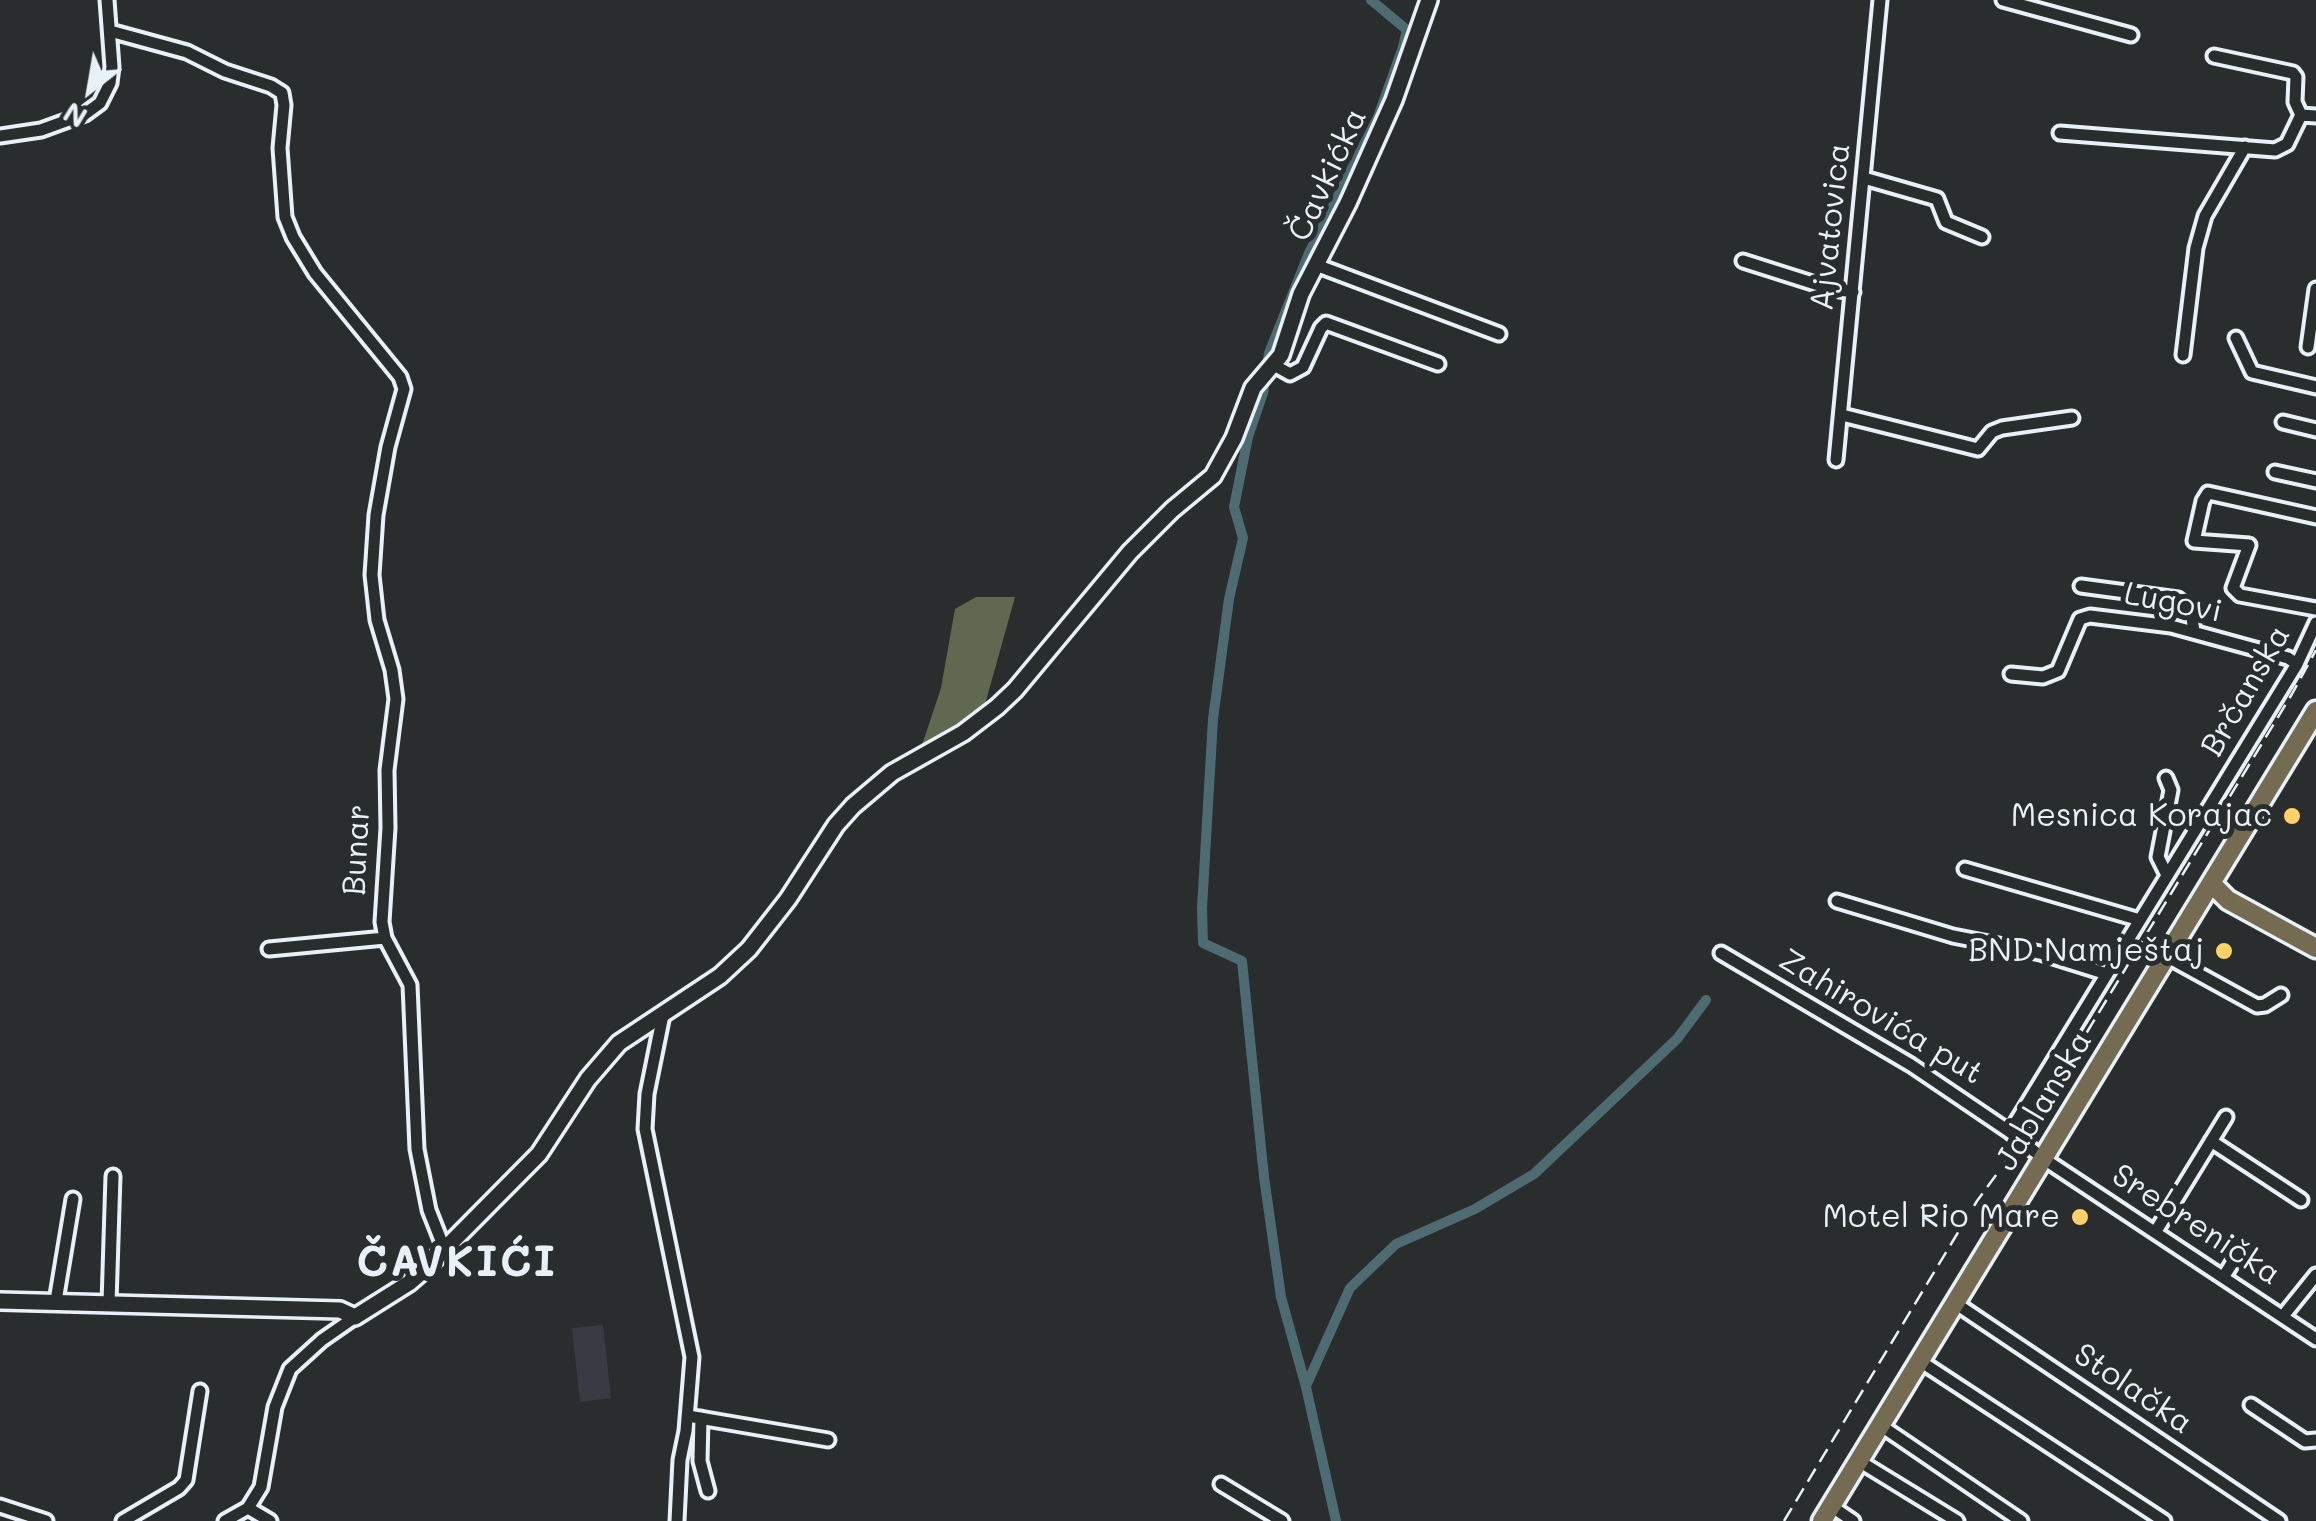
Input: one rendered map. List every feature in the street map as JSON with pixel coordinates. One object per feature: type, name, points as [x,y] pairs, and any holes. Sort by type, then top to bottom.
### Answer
[{"type":"main road","name":"Jablanska","points":[[1826,1514],[2316,711]]},
{"type":"main road","points":[[2212,880],[2220,894],[2276,924]]},
{"type":"main road","points":[[2212,880],[2316,948]]},
{"type":"main road","points":[[2185,925],[2217,908],[2236,905]]},
{"type":"street","points":[[0,136],[41,130],[85,114],[100,103],[110,84],[107,0]]},
{"type":"street","name":"Čavkićka","points":[[354,1317],[409,1284],[538,1154],[604,1058],[620,1042],[720,976],[750,949],[853,806],[892,773],[982,720],[1016,690],[1130,552],[1213,476],[1268,371],[1281,355],[1301,294],[1394,100],[1429,0]]},
{"type":"street","name":"Ajvatovica","points":[[1836,460],[1880,0]]},
{"type":"street","points":[[2002,0],[2131,35]]},
{"type":"street","name":"Bunar","points":[[110,31],[187,52],[282,94],[280,148],[285,217],[315,273],[400,377],[404,388],[376,515],[372,575],[377,620],[392,670],[396,700],[388,770],[382,922],[385,938],[410,986],[417,1149],[429,1210],[444,1248]]},
{"type":"street","points":[[2060,133],[2282,148],[2294,135],[2301,115],[2296,102],[2296,77],[2293,73],[2214,56]]},
{"type":"street","points":[[2301,115],[2316,116]]},
{"type":"street","points":[[2183,355],[2196,248],[2205,216],[2246,147]]},
{"type":"street","points":[[1864,178],[1937,200],[1946,222],[1982,237]]},
{"type":"street","points":[[1743,261],[1853,292]]},
{"type":"street","points":[[1316,266],[1499,334]]},
{"type":"street","points":[[2308,347],[2316,289]]},
{"type":"street","points":[[1268,371],[1290,374],[1303,367],[1326,322],[1438,364]]},
{"type":"street","points":[[2236,338],[2252,372],[2316,386]]},
{"type":"street","points":[[1842,416],[1978,450],[1992,432],[2002,428],[2072,418]]},
{"type":"street","points":[[2283,422],[2316,430]]},
{"type":"street","points":[[2274,472],[2316,481]]},
{"type":"street","points":[[2316,517],[2212,493],[2203,500],[2194,540],[2249,545],[2236,592],[2316,610]]},
{"type":"street","points":[[2081,586],[2178,599],[2191,610],[2194,632]]},
{"type":"street","name":"Lugovi","points":[[2011,674],[2043,677],[2058,671],[2085,616],[2194,632],[2288,658],[2297,664]]},
{"type":"street","name":"Brčanska","points":[[2010,1132],[2297,664],[2316,624]]},
{"type":"street","points":[[2166,778],[2171,790],[2158,857],[2167,875]]},
{"type":"street","points":[[1965,869],[2140,920]]},
{"type":"street","points":[[1836,901],[1953,936],[2040,953],[2107,974]]},
{"type":"street","points":[[269,948],[385,938]]},
{"type":"street","name":"Zahirovića put","points":[[1721,953],[1911,1066],[2010,1132]]},
{"type":"street","points":[[2166,956],[2257,1006],[2265,1006],[2281,995]]},
{"type":"street","points":[[663,1015],[644,1129],[689,1337],[694,1417],[708,1491]]},
{"type":"street","points":[[2156,1231],[2226,1117]]},
{"type":"street","name":"Srebrenička","points":[[2010,1132],[2044,1159],[2316,1339]]},
{"type":"street","points":[[2212,1141],[2301,1200]]},
{"type":"street","points":[[109,1303],[113,1176]]},
{"type":"street","points":[[56,1301],[74,1199]]},
{"type":"street","points":[[2224,1276],[2243,1246]]},
{"type":"street","points":[[2283,1316],[2316,1275]]},
{"type":"street","points":[[0,1300],[340,1310],[354,1317],[290,1369],[275,1407],[261,1486],[248,1508],[225,1521]]},
{"type":"street","name":"Stolačka","points":[[1955,1303],[2279,1521]]},
{"type":"street","points":[[1920,1361],[2164,1521]]},
{"type":"street","points":[[123,1521],[180,1488],[186,1480],[200,1390]]},
{"type":"street","points":[[2251,1405],[2304,1441],[2316,1440]]},
{"type":"street","points":[[694,1417],[828,1440]]},
{"type":"street","points":[[676,1521],[680,1460],[694,1417]]},
{"type":"street","points":[[1880,1426],[2022,1521]]},
{"type":"street","points":[[1859,1460],[1957,1521]]},
{"type":"street","points":[[1221,1484],[1282,1521]]},
{"type":"street","points":[[0,1506],[46,1521]]},
{"type":"street","points":[[248,1508],[270,1521]]},
{"type":"street","points":[[1826,1514],[1852,1521]]},
{"type":"shaded area","points":[[603,1325],[611,1398],[580,1402],[572,1328]]},
{"type":"green space","points":[[976,597],[1015,597],[984,708],[921,748],[941,688],[955,609]]},
{"type":"waterway","points":[[1336,1521],[1281,1297],[1264,1177],[1242,961],[1203,943],[1202,908],[1213,719],[1229,599],[1243,538],[1234,507],[1248,437],[1263,393],[1269,353],[1309,253],[1378,117],[1403,47],[1407,30],[1371,0]]},
{"type":"waterway","points":[[1306,1386],[1350,1288],[1396,1244],[1475,1209],[1534,1174],[1677,1039],[1706,1000]]},
{"type":"railway","points":[[1784,1521],[1977,1201],[2021,1141],[2316,650]]},
{"type":"place","name":"Mesnica Korajac","points":[[2292,816]]},
{"type":"place","name":"BND Namještaj","points":[[2224,951]]},
{"type":"place","name":"Motel Rio Mare","points":[[2080,1217]]},
{"type":"district","name":"ČAVKIĆI","points":[[457,1263]]}]
